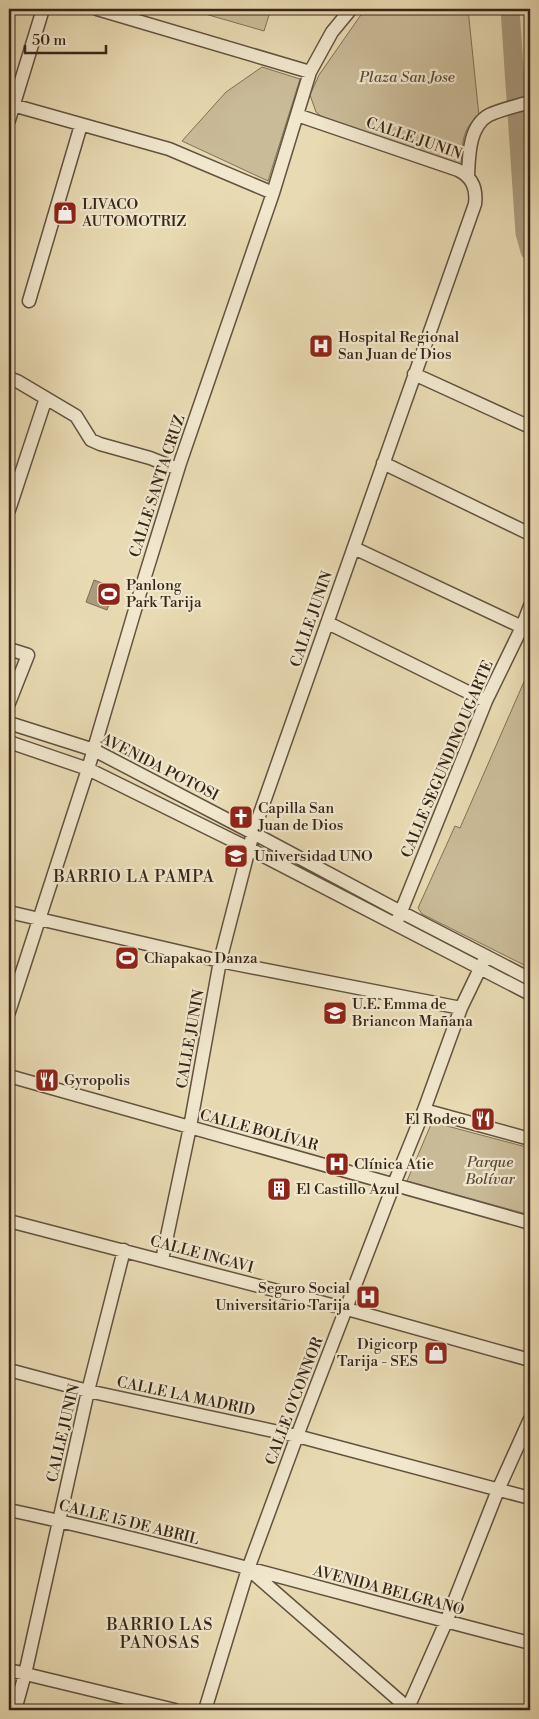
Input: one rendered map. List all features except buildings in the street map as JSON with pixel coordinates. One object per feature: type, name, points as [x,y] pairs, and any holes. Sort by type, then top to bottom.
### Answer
[{"type":"street","points":[[9,120],[11,105],[43,9]]},
{"type":"street","points":[[97,9],[310,72],[332,32],[351,9]]},
{"type":"street","name":"CALLE SANTA CRUZ","points":[[9,1012],[94,750],[178,469],[273,193],[310,72]]},
{"type":"street","points":[[468,175],[469,153],[474,133],[488,116],[530,102]]},
{"type":"street","points":[[11,105],[169,150],[273,193]]},
{"type":"street","name":"CALLE JUNIN","points":[[162,1260],[190,1127],[220,961],[253,833],[475,204],[474,185],[468,175],[458,170],[298,116]]},
{"type":"street","points":[[29,301],[81,125]]},
{"type":"street","points":[[414,374],[530,427]]},
{"type":"street","points":[[9,378],[76,416],[91,440],[142,455],[178,469]]},
{"type":"street","points":[[9,510],[46,398]]},
{"type":"street","points":[[383,463],[530,534]]},
{"type":"street","points":[[354,548],[522,627]]},
{"type":"street","name":"CALLE SEGUNDINO UGARTE","points":[[395,925],[486,701],[522,627],[530,606]]},
{"type":"street","points":[[328,622],[486,701]]},
{"type":"street","points":[[9,649],[28,655],[9,703]]},
{"type":"street","name":"AVENIDA POTOSI","points":[[9,723],[94,750],[530,979]]},
{"type":"street","points":[[9,742],[88,769],[250,849],[530,994]]},
{"type":"street","points":[[9,912],[220,961],[461,1008]]},
{"type":"street","name":"CALLE O'CONNOR","points":[[205,1710],[244,1568],[347,1309],[424,1110],[461,1008],[486,956]]},
{"type":"street","name":"CALLE BOLÍVAR","points":[[9,1076],[530,1223]]},
{"type":"street","points":[[424,1110],[530,1138]]},
{"type":"street","name":"CALLE INGAVI","points":[[9,1221],[347,1309],[530,1360]]},
{"type":"street","name":"CALLE JUNIN","points":[[15,1710],[25,1674],[88,1391],[124,1250]]},
{"type":"street","name":"CALLE LA MADRID","points":[[9,1370],[88,1391],[297,1436],[530,1498]]},
{"type":"street","points":[[244,1568],[408,1710],[446,1622],[498,1490],[530,1418]]},
{"type":"street","name":"CALLE 15 DE ABRIL","points":[[9,1510],[60,1521],[244,1568]]},
{"type":"street","name":"AVENIDA BELGRANO","points":[[244,1568],[530,1643]]},
{"type":"street","points":[[9,1670],[175,1710]]},
{"type":"green space","points":[[188,9],[271,9],[264,31]]},
{"type":"green space","name":"Plaza San Jose","points":[[365,9],[468,9],[479,116],[465,133],[461,167],[326,120],[316,112],[310,95],[319,75]]},
{"type":"green space","points":[[262,67],[300,79],[268,181],[182,141],[226,92]]},
{"type":"green space","points":[[530,668],[530,968],[422,914],[418,908],[455,826],[460,828]]},
{"type":"green space","name":"Parque Bolívar","points":[[432,1122],[530,1148],[530,1215],[407,1181]]},
{"type":"shaded area","points":[[94,580],[115,588],[107,610],[86,602]]},
{"type":"waterway","points":[[510,9],[525,233],[530,251]]},
{"type":"place","name":"LIVACO AUTOMOTRIZ","points":[[65,213]]},
{"type":"place","name":"Hospital Regional San Juan de Dios","points":[[321,346]]},
{"type":"place","name":"Panlong Park Tarija","points":[[109,594]]},
{"type":"place","name":"Capilla San Juan de Dios","points":[[241,817]]},
{"type":"place","name":"Universidad UNO","points":[[236,856]]},
{"type":"place","name":"Chapakao Danza","points":[[127,958]]},
{"type":"place","name":"U.E. Emma de Briancon Mañana","points":[[335,1013]]},
{"type":"place","name":"Gyropolis","points":[[47,1080]]},
{"type":"place","name":"El Rodeo","points":[[483,1119]]},
{"type":"place","name":"Clínica Atie","points":[[337,1164]]},
{"type":"place","name":"El Castillo Azul","points":[[279,1189]]},
{"type":"place","name":"Seguro Social Universitario Tarija","points":[[368,1297]]},
{"type":"place","name":"Digicorp Tarija - SES","points":[[436,1353]]},
{"type":"district","name":"BARRIO LA PAMPA","points":[[134,876]]},
{"type":"district","name":"BARRIO LAS PANOSAS","points":[[160,1633]]}]
